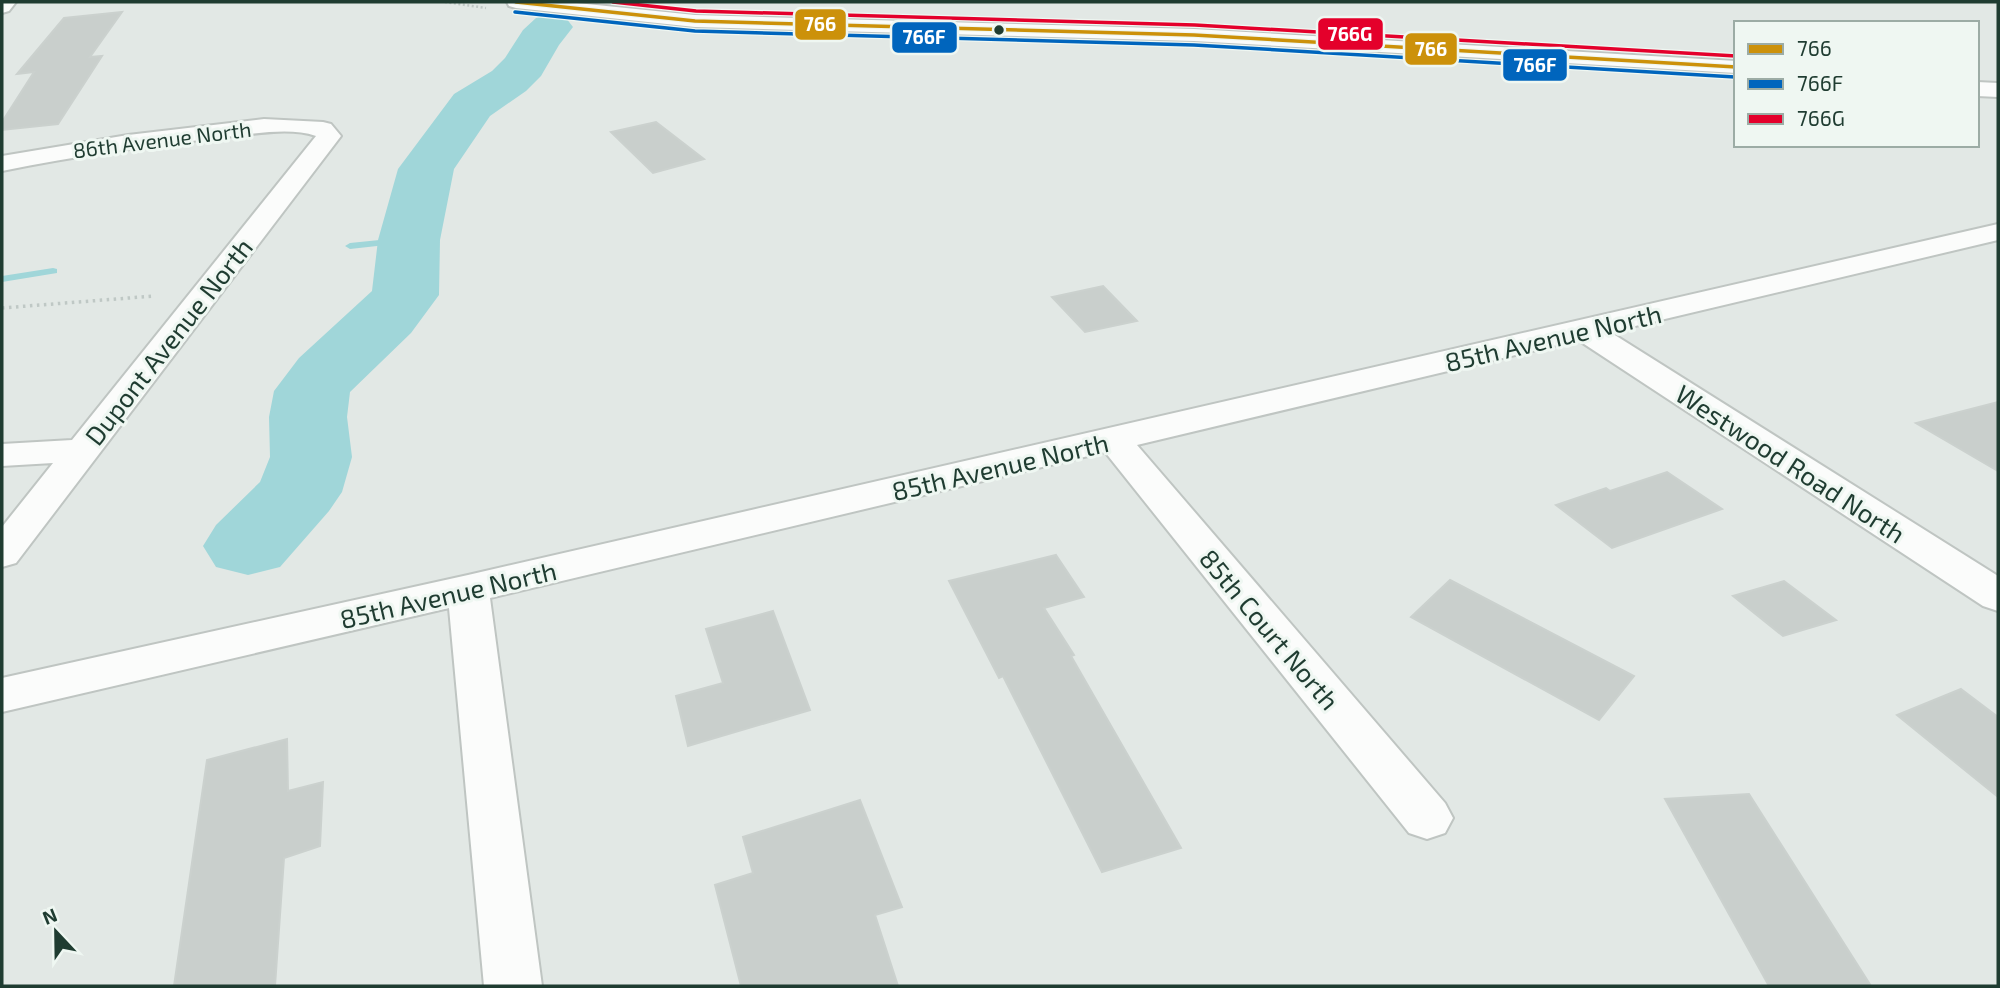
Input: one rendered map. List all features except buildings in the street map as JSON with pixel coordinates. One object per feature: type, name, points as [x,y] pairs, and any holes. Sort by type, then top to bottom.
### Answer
[{"type":"street","points":[[2,8],[7,2]]},
{"type":"street","points":[[516,2],[695,20],[1268,38],[1734,67]]},
{"type":"street","points":[[872,2],[873,26]]},
{"type":"street","points":[[1979,89],[1998,90]]},
{"type":"street","name":"86th Avenue North","points":[[2,163],[142,139],[270,127],[306,126],[323,129]]},
{"type":"street","name":"Dupont Avenue North","points":[[2,554],[81,450],[323,146],[329,136],[323,129]]},
{"type":"street","name":"85th Avenue North","points":[[2,695],[1998,232]]},
{"type":"street","name":"Westwood Road North","points":[[1584,330],[1998,596]]},
{"type":"street","name":"85th Court North","points":[[1114,439],[1427,818]]},
{"type":"street","points":[[2,455],[81,450]]},
{"type":"street","points":[[468,589],[513,986]]},
{"type":"path","points":[[2,309],[144,297]]},
{"type":"waterway","points":[[248,546],[299,492],[311,457],[308,417],[312,391],[325,374],[386,318],[405,295],[409,240],[426,169],[472,105],[509,81],[524,66],[539,39],[551,27]]},
{"type":"waterway","points":[[350,246],[409,240]]},
{"type":"waterway","points":[[2,279],[53,271]]},
{"type":"transit line","name":"766","points":[[516,2],[695,21],[1194,35],[1734,67]]},
{"type":"transit line","name":"766G","points":[[613,2],[696,11],[1195,25],[1734,56]]},
{"type":"transit line","name":"766F","points":[[515,12],[695,31],[1194,45],[1734,77]]}]
